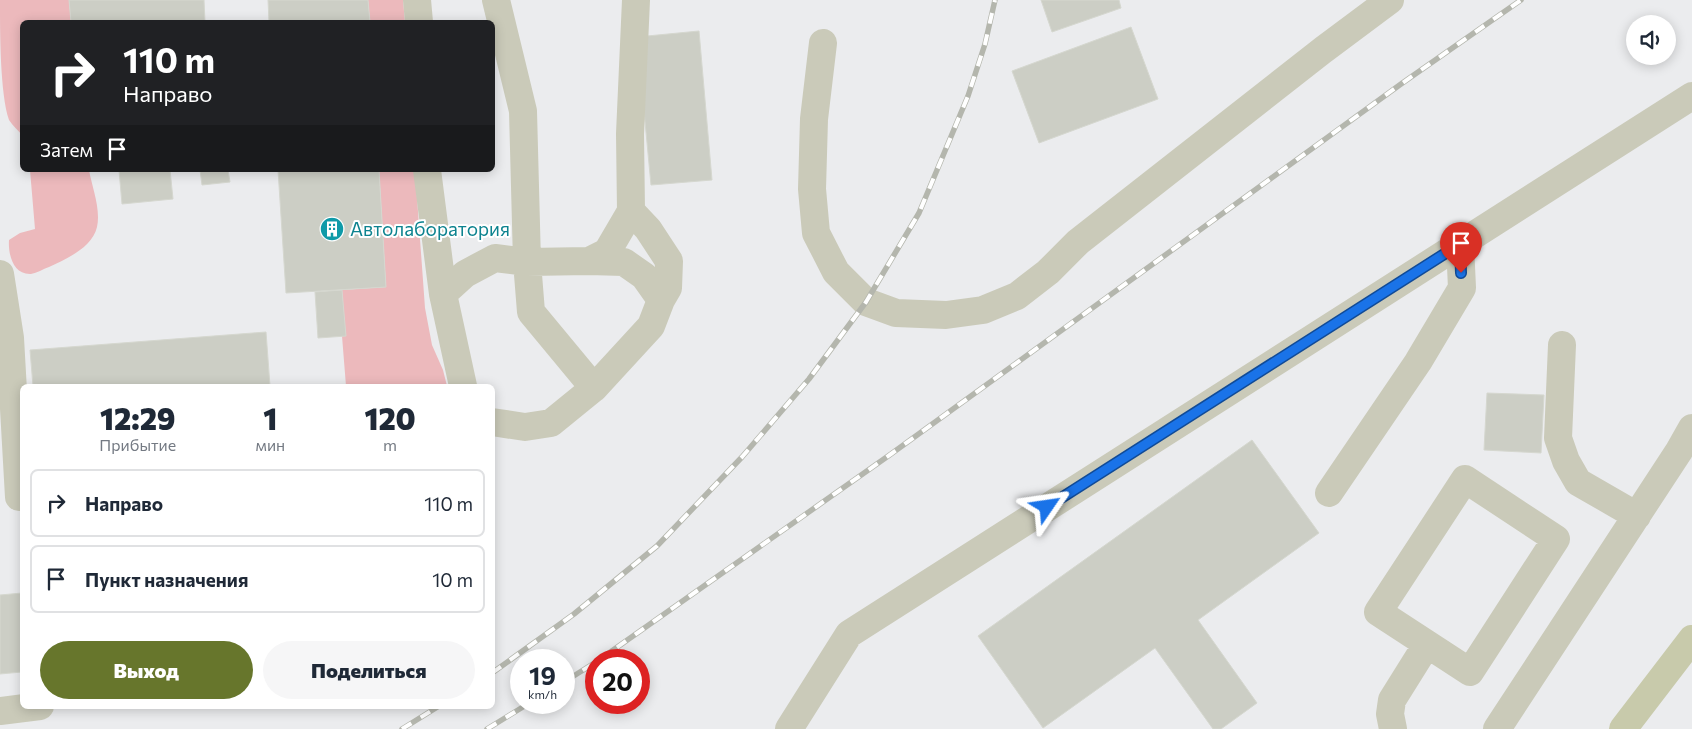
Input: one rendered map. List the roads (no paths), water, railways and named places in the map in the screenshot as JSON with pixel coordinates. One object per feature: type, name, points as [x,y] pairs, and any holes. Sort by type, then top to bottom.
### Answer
[{"type":"main road","points":[[1624,729],[1692,639]]},
{"type":"lane","points":[[417,0],[419,20]]},
{"type":"lane","points":[[496,0],[523,111],[527,262],[531,312],[594,388]]},
{"type":"lane","points":[[589,260],[607,252],[631,211],[630,134],[636,0]]},
{"type":"lane","points":[[822,43],[813,145],[812,189],[816,233],[836,272],[866,302],[896,313],[946,315],[983,310],[1017,296],[1048,272],[1078,242],[1323,50],[1390,0]]},
{"type":"lane","points":[[789,729],[849,634],[1692,96]]},
{"type":"lane","points":[[427,172],[443,294],[463,384]]},
{"type":"lane","points":[[495,422],[525,427],[551,423],[594,388],[651,326],[668,288],[669,261],[648,229],[631,211]]},
{"type":"lane","points":[[1329,494],[1418,362],[1462,288],[1460,244]]},
{"type":"lane","points":[[443,294],[465,274],[495,258],[527,262],[589,260],[624,262],[644,276],[661,300]]},
{"type":"lane","points":[[0,274],[10,338],[14,501]]},
{"type":"lane","points":[[1562,345],[1558,438],[1566,461],[1578,482],[1637,516]]},
{"type":"lane","points":[[1497,729],[1680,451],[1692,428]]},
{"type":"lane","points":[[1465,479],[1556,539],[1470,672],[1427,644],[1378,612],[1465,479]]},
{"type":"lane","points":[[1393,729],[1390,714],[1392,700],[1427,644]]},
{"type":"lane","points":[[0,711],[20,708]]},
{"type":"railway","points":[[495,671],[574,614],[657,546],[742,457],[809,379],[866,302],[919,213],[968,96],[985,44],[995,0]]},
{"type":"railway","points":[[615,649],[891,454],[1401,84],[1521,0]]},
{"type":"railway","points":[[575,675],[585,669]]},
{"type":"railway","points":[[402,729],[434,709]]},
{"type":"railway","points":[[487,729],[511,714]]},
{"type":"place","name":"Автолаборатория","points":[[332,229]]}]
